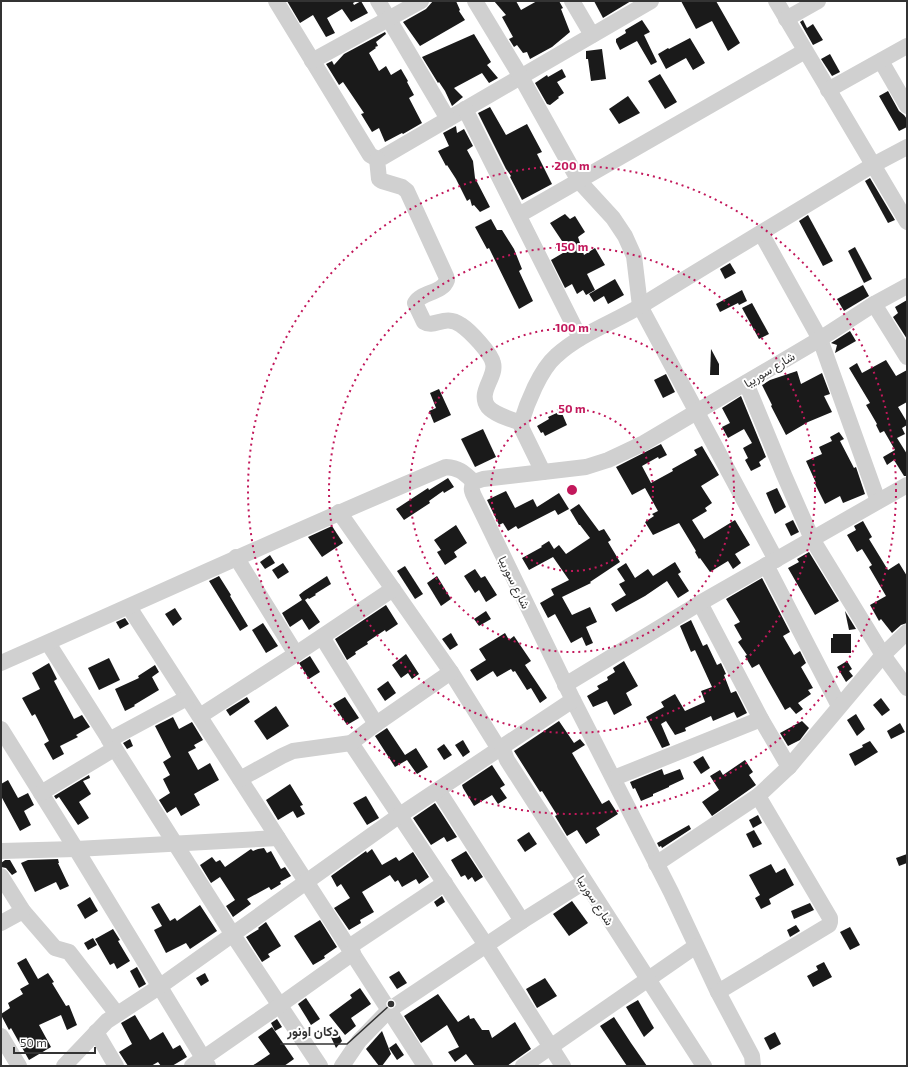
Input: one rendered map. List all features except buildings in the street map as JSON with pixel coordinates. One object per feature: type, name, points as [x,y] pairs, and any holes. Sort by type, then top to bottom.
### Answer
[{"type":"street","points":[[276,1],[370,155],[377,159],[383,157],[651,1]]},
{"type":"street","points":[[378,1],[448,119]]},
{"type":"street","points":[[312,61],[421,1]]},
{"type":"street","points":[[475,1],[521,77],[579,181],[613,218],[625,236],[634,256],[640,306],[696,412],[771,562],[839,706]]},
{"type":"street","points":[[572,1],[592,35]]},
{"type":"street","points":[[776,1],[907,222]]},
{"type":"street","points":[[786,19],[818,1]]},
{"type":"street","points":[[828,90],[907,46]]},
{"type":"street","points":[[519,215],[805,51]]},
{"type":"street","points":[[881,61],[907,106]]},
{"type":"street","points":[[465,109],[580,338]]},
{"type":"street","points":[[543,472],[522,429],[521,423],[538,382],[547,365],[556,356],[580,338],[640,306],[873,165],[907,147]]},
{"type":"street","points":[[377,159],[379,179],[402,187],[407,191],[446,276],[447,280],[443,287],[420,298],[415,303],[424,322],[431,324],[448,319],[456,321],[463,326],[487,352],[493,363],[493,370],[484,393],[484,399],[487,405],[492,411],[521,423]]},
{"type":"street","points":[[761,233],[820,339],[878,501]]},
{"type":"street","name":"شارع سوريبا","points":[[753,1066],[752,1056],[718,992],[671,892],[614,778],[572,700],[474,498],[472,486],[474,482],[483,479],[586,467],[608,460],[644,443],[820,339],[874,304],[907,286]]},
{"type":"street","points":[[874,304],[907,357]]},
{"type":"street","points":[[746,383],[812,539],[882,655],[907,688]]},
{"type":"street","points":[[1,663],[129,607],[236,557],[446,467],[456,468],[474,482]]},
{"type":"street","points":[[565,685],[700,603],[907,485]]},
{"type":"street","name":"شارع سوريبا","points":[[339,512],[451,672],[501,748],[507,760],[584,882],[704,1066]]},
{"type":"street","points":[[236,557],[296,654]]},
{"type":"street","points":[[200,716],[393,589]]},
{"type":"street","points":[[700,603],[761,719],[789,767]]},
{"type":"street","points":[[129,607],[425,1066]]},
{"type":"street","points":[[656,864],[758,796],[789,767],[882,655],[907,632]]},
{"type":"street","points":[[322,637],[376,724]]},
{"type":"street","points":[[48,643],[174,843],[320,1066]]},
{"type":"street","points":[[240,779],[293,751],[350,743],[451,672]]},
{"type":"street","points":[[41,793],[112,744],[187,698]]},
{"type":"street","points":[[64,1066],[107,1021],[234,935],[400,815],[572,700]]},
{"type":"street","points":[[614,778],[761,719]]},
{"type":"street","points":[[1,730],[76,849],[159,987],[201,1063],[280,1005],[351,950],[445,883]]},
{"type":"street","points":[[350,743],[400,815],[486,945],[563,1066]]},
{"type":"street","points":[[438,790],[522,921]]},
{"type":"street","points":[[718,992],[829,926],[830,922],[830,918],[758,796]]},
{"type":"street","points":[[1,851],[76,849],[278,838]]},
{"type":"street","points":[[1,876],[23,911],[55,948],[69,952],[117,1014]]},
{"type":"street","points":[[342,1066],[356,1045],[389,1010],[522,921],[584,882]]},
{"type":"street","points":[[1,923],[23,911]]},
{"type":"street","points":[[523,1066],[696,946]]},
{"type":"street","points":[[96,1032],[116,1066]]},
{"type":"street","points":[[1,1036],[19,1066]]},
{"type":"place","name":"دكان اونور","points":[[391,1004]]}]
